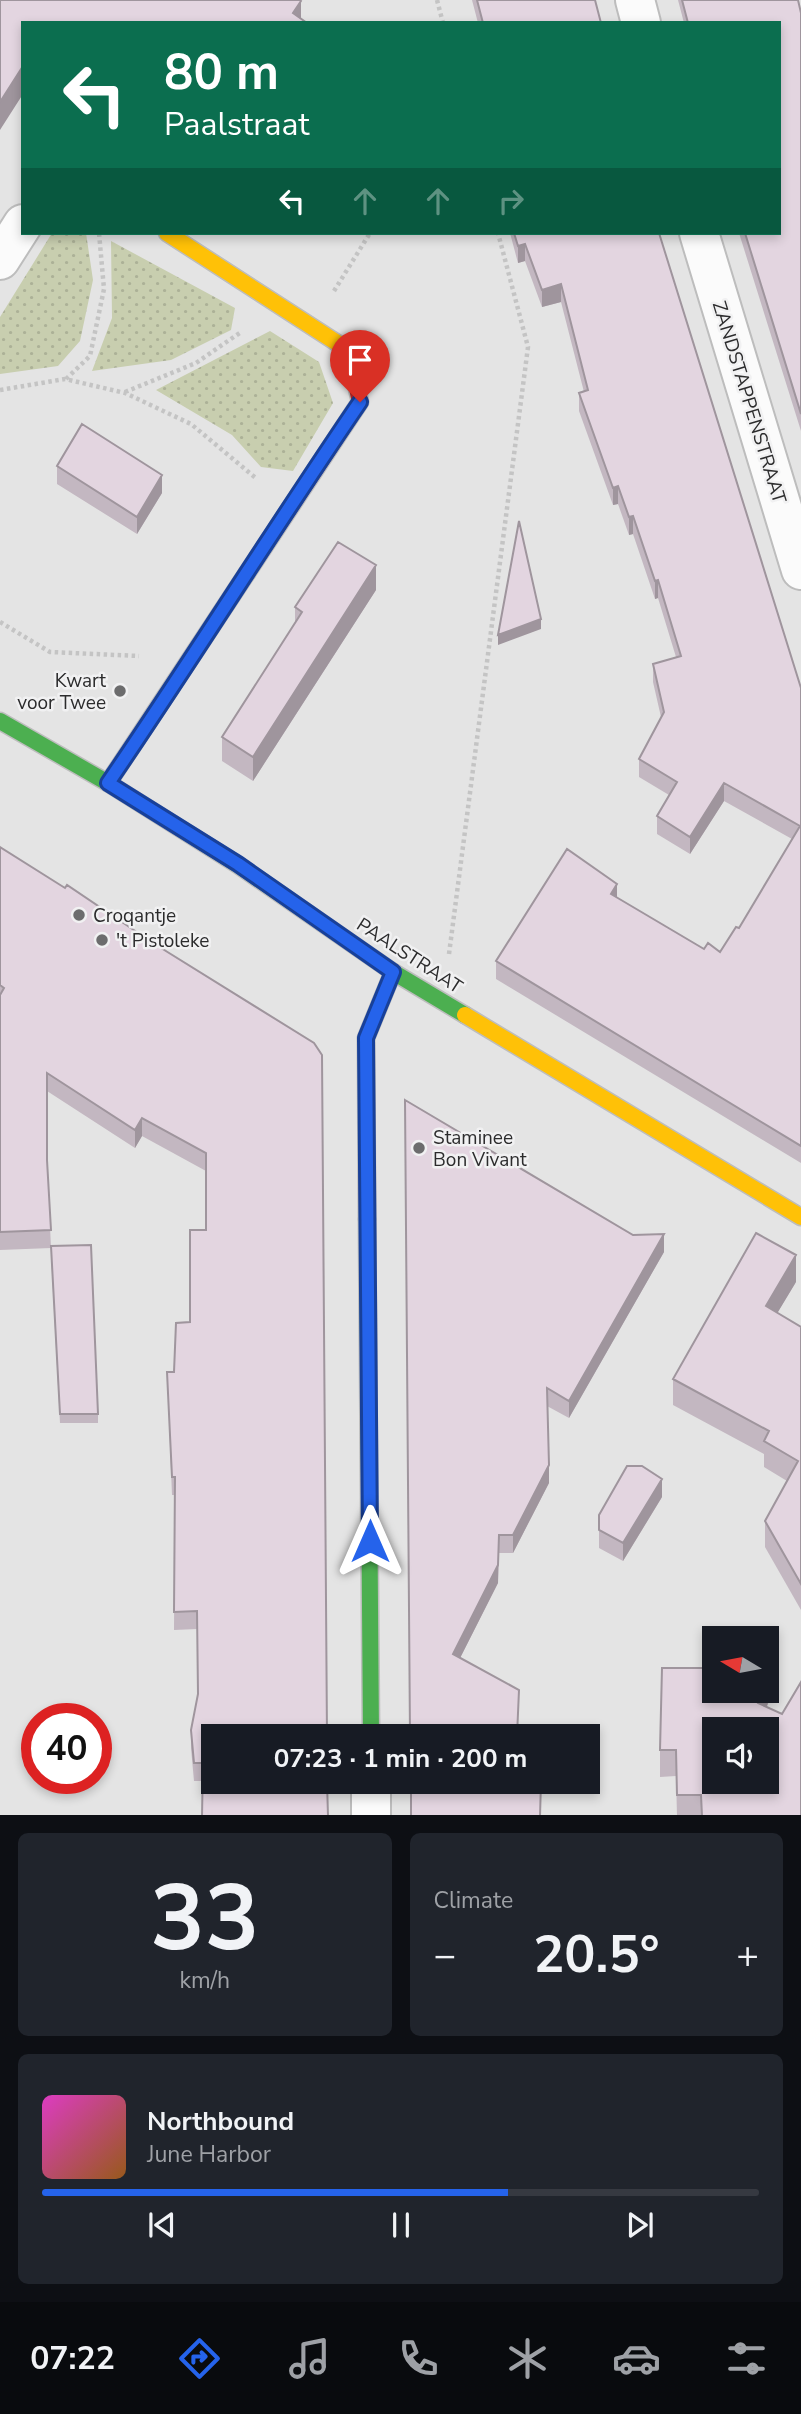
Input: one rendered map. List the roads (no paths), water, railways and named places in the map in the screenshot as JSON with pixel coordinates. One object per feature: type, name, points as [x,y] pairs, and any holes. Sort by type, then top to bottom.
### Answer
[{"type":"street","points":[[635,0],[640,21]]},
{"type":"street","points":[[0,260],[21,228]]},
{"type":"street","points":[[108,783],[360,402],[348,350],[170,235]]},
{"type":"street","name":"ZANDSTAPPENSTRAAT","points":[[700,235],[801,570]]},
{"type":"street","name":"PAALSTRAAT","points":[[0,721],[108,783],[238,864],[393,972],[801,1217]]},
{"type":"street","points":[[371,1724],[366,1038],[393,972]]},
{"type":"street","points":[[371,1794],[371,1815]]},
{"type":"place","name":"Kwart voor Twee","points":[[120,691]]},
{"type":"place","name":"Croqantje","points":[[79,915]]},
{"type":"place","name":"'t Pistoleke","points":[[102,940]]},
{"type":"place","name":"Staminee Bon Vivant","points":[[419,1148]]}]
